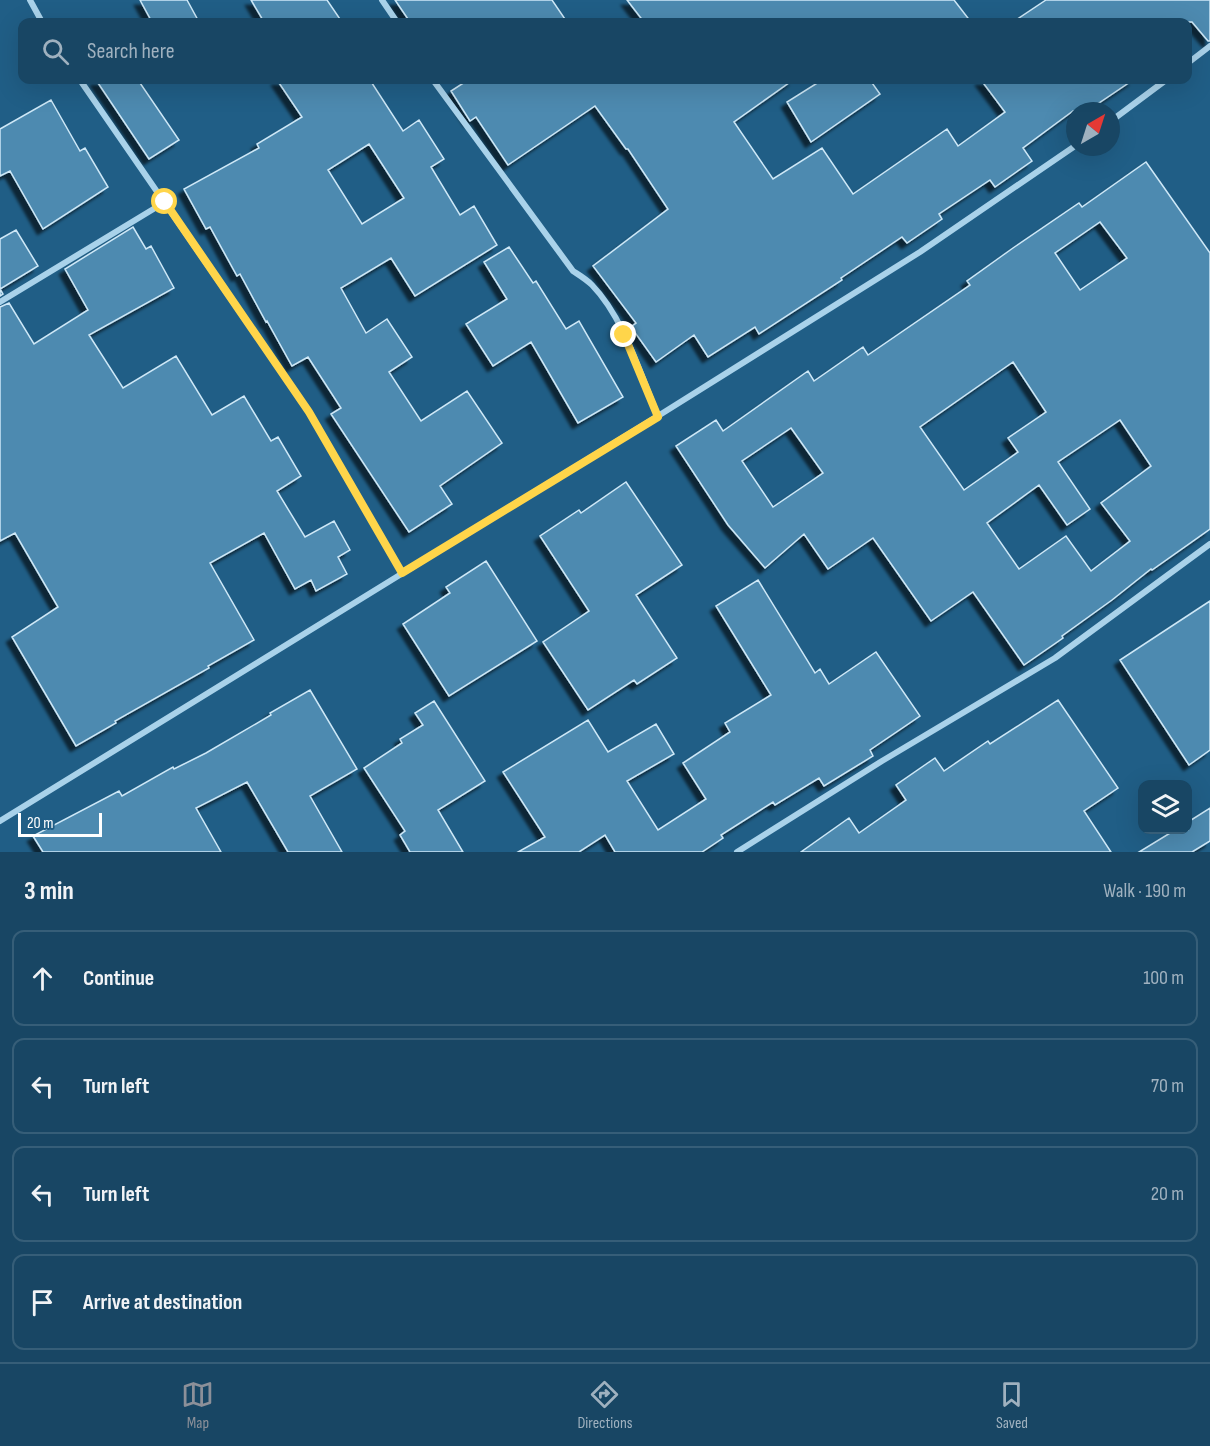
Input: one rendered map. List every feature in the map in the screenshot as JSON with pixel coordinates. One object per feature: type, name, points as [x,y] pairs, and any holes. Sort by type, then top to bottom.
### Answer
[{"type":"street","points":[[30,0],[40,18]]},
{"type":"street","points":[[382,0],[394,18]]},
{"type":"street","points":[[1192,60],[1210,46]]},
{"type":"street","points":[[83,84],[309,412],[402,573]]},
{"type":"street","points":[[436,84],[573,271],[591,284],[605,302],[624,335],[658,417]]},
{"type":"street","points":[[1120,114],[1161,84]]},
{"type":"street","points":[[0,821],[658,417],[920,252],[1066,152]]},
{"type":"street","points":[[0,302],[165,202]]},
{"type":"street","points":[[737,852],[882,761],[1056,658],[1210,544]]},
{"type":"building","points":[[140,0],[187,0],[197,18],[150,18]]},
{"type":"building","points":[[251,0],[327,0],[339,18],[262,18]]},
{"type":"building","points":[[395,0],[552,0],[564,18],[407,18]]},
{"type":"building","points":[[627,0],[954,0],[968,18],[641,18]]},
{"type":"building","points":[[1046,0],[1210,0],[1210,41],[1192,22],[1192,18],[1019,18]]},
{"type":"building","points":[[99,84],[141,84],[179,140],[149,159]]},
{"type":"building","points":[[280,84],[373,84],[403,131],[419,120],[444,159],[431,167],[460,215],[474,206],[497,245],[415,296],[391,258],[341,288],[366,333],[387,319],[412,357],[389,372],[421,421],[467,391],[502,443],[440,486],[452,504],[409,532],[331,414],[341,408],[308,357],[292,366],[240,274],[237,276],[210,227],[206,229],[184,189],[259,148],[257,144],[302,117]],"holes":[[[369,144],[404,198],[362,224],[328,170]]]},
{"type":"building","points":[[462,84],[787,84],[734,122],[773,179],[822,148],[853,194],[947,129],[958,146],[1005,112],[984,84],[1127,84],[1100,102],[1066,102],[1066,116],[1023,148],[1032,161],[995,187],[990,180],[939,214],[942,219],[907,243],[902,237],[841,278],[842,280],[759,334],[755,327],[708,357],[694,335],[656,362],[631,327],[636,323],[593,266],[668,209],[628,149],[595,106],[508,165],[476,117],[470,121],[451,91]]},
{"type":"building","points":[[816,84],[873,84],[880,94],[811,142],[787,102]]},
{"type":"building","points":[[51,100],[80,151],[85,148],[108,187],[43,229],[10,171],[0,176],[0,129]]},
{"type":"building","points":[[1146,162],[1210,253],[1210,529],[1151,569],[1062,636],[1063,638],[1024,665],[973,592],[931,621],[873,538],[828,569],[804,534],[765,568],[728,525],[676,446],[716,420],[723,431],[808,371],[814,381],[863,347],[868,355],[970,285],[967,281],[1013,248],[1079,203],[1082,207]],"holes":[[[1100,222],[1127,258],[1080,290],[1055,253]],[[1013,362],[1046,412],[1008,438],[1018,452],[964,490],[920,427]],[[1120,420],[1151,466],[1101,503],[1130,541],[1091,571],[1066,536],[1019,569],[987,523],[1039,485],[1067,525],[1090,509],[1058,462]],[[791,428],[823,473],[773,507],[742,461]]]},
{"type":"building","points":[[133,227],[146,249],[151,246],[174,288],[89,335],[123,388],[176,356],[212,415],[244,396],[271,441],[278,437],[301,476],[277,491],[305,537],[334,521],[350,550],[338,557],[347,574],[316,591],[311,580],[295,589],[264,533],[210,563],[254,640],[76,746],[12,637],[58,607],[15,533],[0,541],[0,307],[9,303],[34,344],[88,310],[65,269]]},
{"type":"building","points":[[16,230],[38,266],[0,289],[0,239]]},
{"type":"building","points":[[509,247],[533,283],[536,281],[566,329],[579,321],[623,397],[578,423],[531,342],[493,366],[466,324],[507,299],[484,262]]},
{"type":"building","points":[[626,482],[682,565],[636,595],[677,658],[637,684],[634,680],[588,710],[543,642],[589,611],[540,536],[579,510],[581,513]]},
{"type":"building","points":[[486,561],[537,641],[449,696],[403,624],[450,593],[446,587]]},
{"type":"building","points":[[758,580],[815,673],[820,669],[829,684],[876,652],[920,716],[870,750],[873,756],[824,786],[819,778],[775,805],[773,802],[721,835],[723,838],[702,852],[615,852],[605,835],[579,852],[518,852],[545,837],[503,772],[588,720],[608,752],[656,724],[674,754],[627,781],[658,830],[706,799],[683,763],[730,732],[725,723],[771,695],[716,606]]},
{"type":"building","points":[[1210,601],[1210,750],[1189,765],[1120,660]]},
{"type":"building","points":[[310,690],[357,769],[310,796],[342,852],[288,852],[247,782],[196,808],[221,852],[43,852],[33,836],[119,791],[122,796],[173,767],[174,769],[206,753]]},
{"type":"building","points":[[1058,700],[1118,788],[1084,811],[1111,852],[801,852],[849,818],[859,833],[906,800],[896,785],[935,758],[944,771],[988,741],[990,744]]},
{"type":"building","points":[[434,701],[485,781],[438,810],[463,852],[410,852],[400,835],[405,831],[364,768],[402,743],[400,739],[423,725],[415,713]]},
{"type":"building","points":[[1210,808],[1210,841],[1192,852],[1139,852],[1168,834],[1192,834],[1192,819]]},
{"type":"route","points":[[165,202],[309,412],[402,573],[658,417],[624,335]]}]
